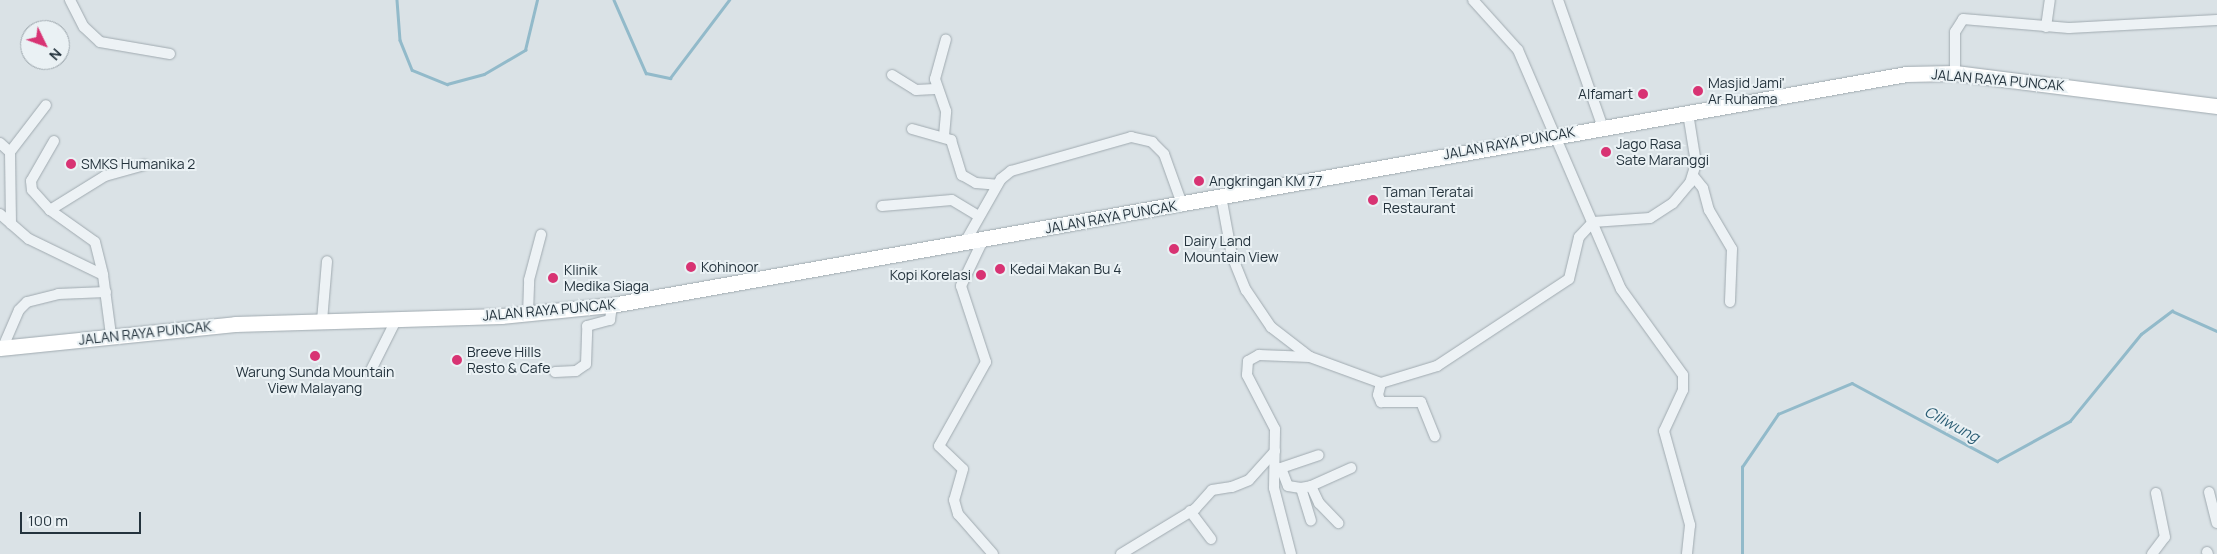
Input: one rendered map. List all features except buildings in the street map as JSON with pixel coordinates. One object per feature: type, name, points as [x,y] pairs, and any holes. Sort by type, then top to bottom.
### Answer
[{"type":"highway","name":"JALAN RAYA PUNCAK","points":[[2,348],[111,335],[322,321],[396,320],[528,314],[612,305],[964,244],[1555,134],[1688,113],[1840,84],[1916,74],[1955,73],[2217,106]]},
{"type":"street","points":[[70,0],[80,20],[100,42],[170,54]]},
{"type":"street","points":[[1473,0],[1518,50],[1594,222],[1626,301],[1683,375],[1683,390],[1664,431],[1690,525],[1687,554]]},
{"type":"street","points":[[1558,0],[1602,128]]},
{"type":"street","points":[[2046,27],[2050,0]]},
{"type":"street","points":[[1955,73],[1955,32],[1960,20],[2046,27],[2217,20]]},
{"type":"street","points":[[944,136],[946,111],[935,89],[936,72],[946,39]]},
{"type":"street","points":[[892,75],[916,90],[935,89]]},
{"type":"street","points":[[11,224],[10,152],[46,105]]},
{"type":"street","points":[[1221,196],[1232,256],[1246,290],[1271,327],[1310,357],[1381,384],[1438,366],[1503,319],[1566,282],[1573,273],[1578,237],[1594,222],[1650,218],[1673,202],[1694,177],[1696,157],[1688,113]]},
{"type":"street","points":[[912,129],[930,136],[944,136],[952,141],[956,161],[964,177],[997,185]]},
{"type":"street","points":[[964,244],[997,185],[1010,171],[1139,138],[1156,145],[1167,159],[1182,204]]},
{"type":"street","points":[[54,141],[31,183],[34,194],[50,210],[95,242],[104,275],[111,335]]},
{"type":"street","points":[[0,143],[10,152]]},
{"type":"street","points":[[50,210],[105,176],[144,165]]},
{"type":"street","points":[[1694,177],[1703,188],[1709,210],[1732,249],[1730,302]]},
{"type":"street","points":[[882,206],[952,200],[979,216]]},
{"type":"street","points":[[0,214],[39,244],[104,275]]},
{"type":"street","points":[[528,314],[530,276],[540,235]]},
{"type":"street","points":[[982,240],[961,286],[986,362],[939,446],[963,469],[954,500],[958,514],[993,554]]},
{"type":"street","points":[[322,321],[327,261]]},
{"type":"street","points":[[2,348],[19,310],[27,302],[58,294],[106,292]]},
{"type":"street","points":[[555,372],[576,371],[586,364],[587,326],[610,321],[612,305]]},
{"type":"street","points":[[370,372],[396,320]]},
{"type":"street","points":[[1291,554],[1274,488],[1278,469],[1275,429],[1252,386],[1246,366],[1258,355],[1310,357]]},
{"type":"street","points":[[1381,384],[1378,395],[1381,402],[1421,402],[1435,436]]},
{"type":"street","points":[[1121,554],[1190,511],[1212,490],[1232,488],[1253,476],[1276,450]]},
{"type":"street","points":[[1278,469],[1319,455]]},
{"type":"street","points":[[1278,469],[1288,486],[1306,487],[1351,468]]},
{"type":"street","points":[[1306,487],[1311,520]]},
{"type":"street","points":[[1306,487],[1338,523]]},
{"type":"street","points":[[2209,492],[2217,523]]},
{"type":"street","points":[[2152,554],[2165,537],[2156,493]]},
{"type":"street","points":[[1190,511],[1212,539]]},
{"type":"waterway","points":[[397,0],[400,40],[412,70],[447,84],[484,74],[525,50],[537,0]]},
{"type":"waterway","points":[[614,0],[646,73],[670,78],[729,0]]},
{"type":"waterway","name":"Ciliwung","points":[[1742,554],[1742,467],[1778,414],[1852,383],[1997,461],[2070,421],[2141,334],[2172,311],[2217,331]]},
{"type":"place","name":"Masjid Jami' Ar Ruhama","points":[[1698,91]]},
{"type":"place","name":"Alfamart","points":[[1643,94]]},
{"type":"place","name":"Jago Rasa Sate Maranggi","points":[[1606,152]]},
{"type":"place","name":"SMKS Humanika 2","points":[[71,164]]},
{"type":"place","name":"Angkringan KM 77","points":[[1199,181]]},
{"type":"place","name":"Taman Teratai Restaurant","points":[[1373,200]]},
{"type":"place","name":"Dairy Land Mountain View","points":[[1174,249]]},
{"type":"place","name":"Kohinoor","points":[[691,267]]},
{"type":"place","name":"Kedai Makan Bu 4","points":[[1000,269]]},
{"type":"place","name":"Kopi Korelasi","points":[[981,275]]},
{"type":"place","name":"Klinik Medika Siaga","points":[[553,278]]},
{"type":"place","name":"Warung Sunda Mountain View Malayang","points":[[315,356]]},
{"type":"place","name":"Breeve Hills Resto & Cafe","points":[[457,360]]}]
